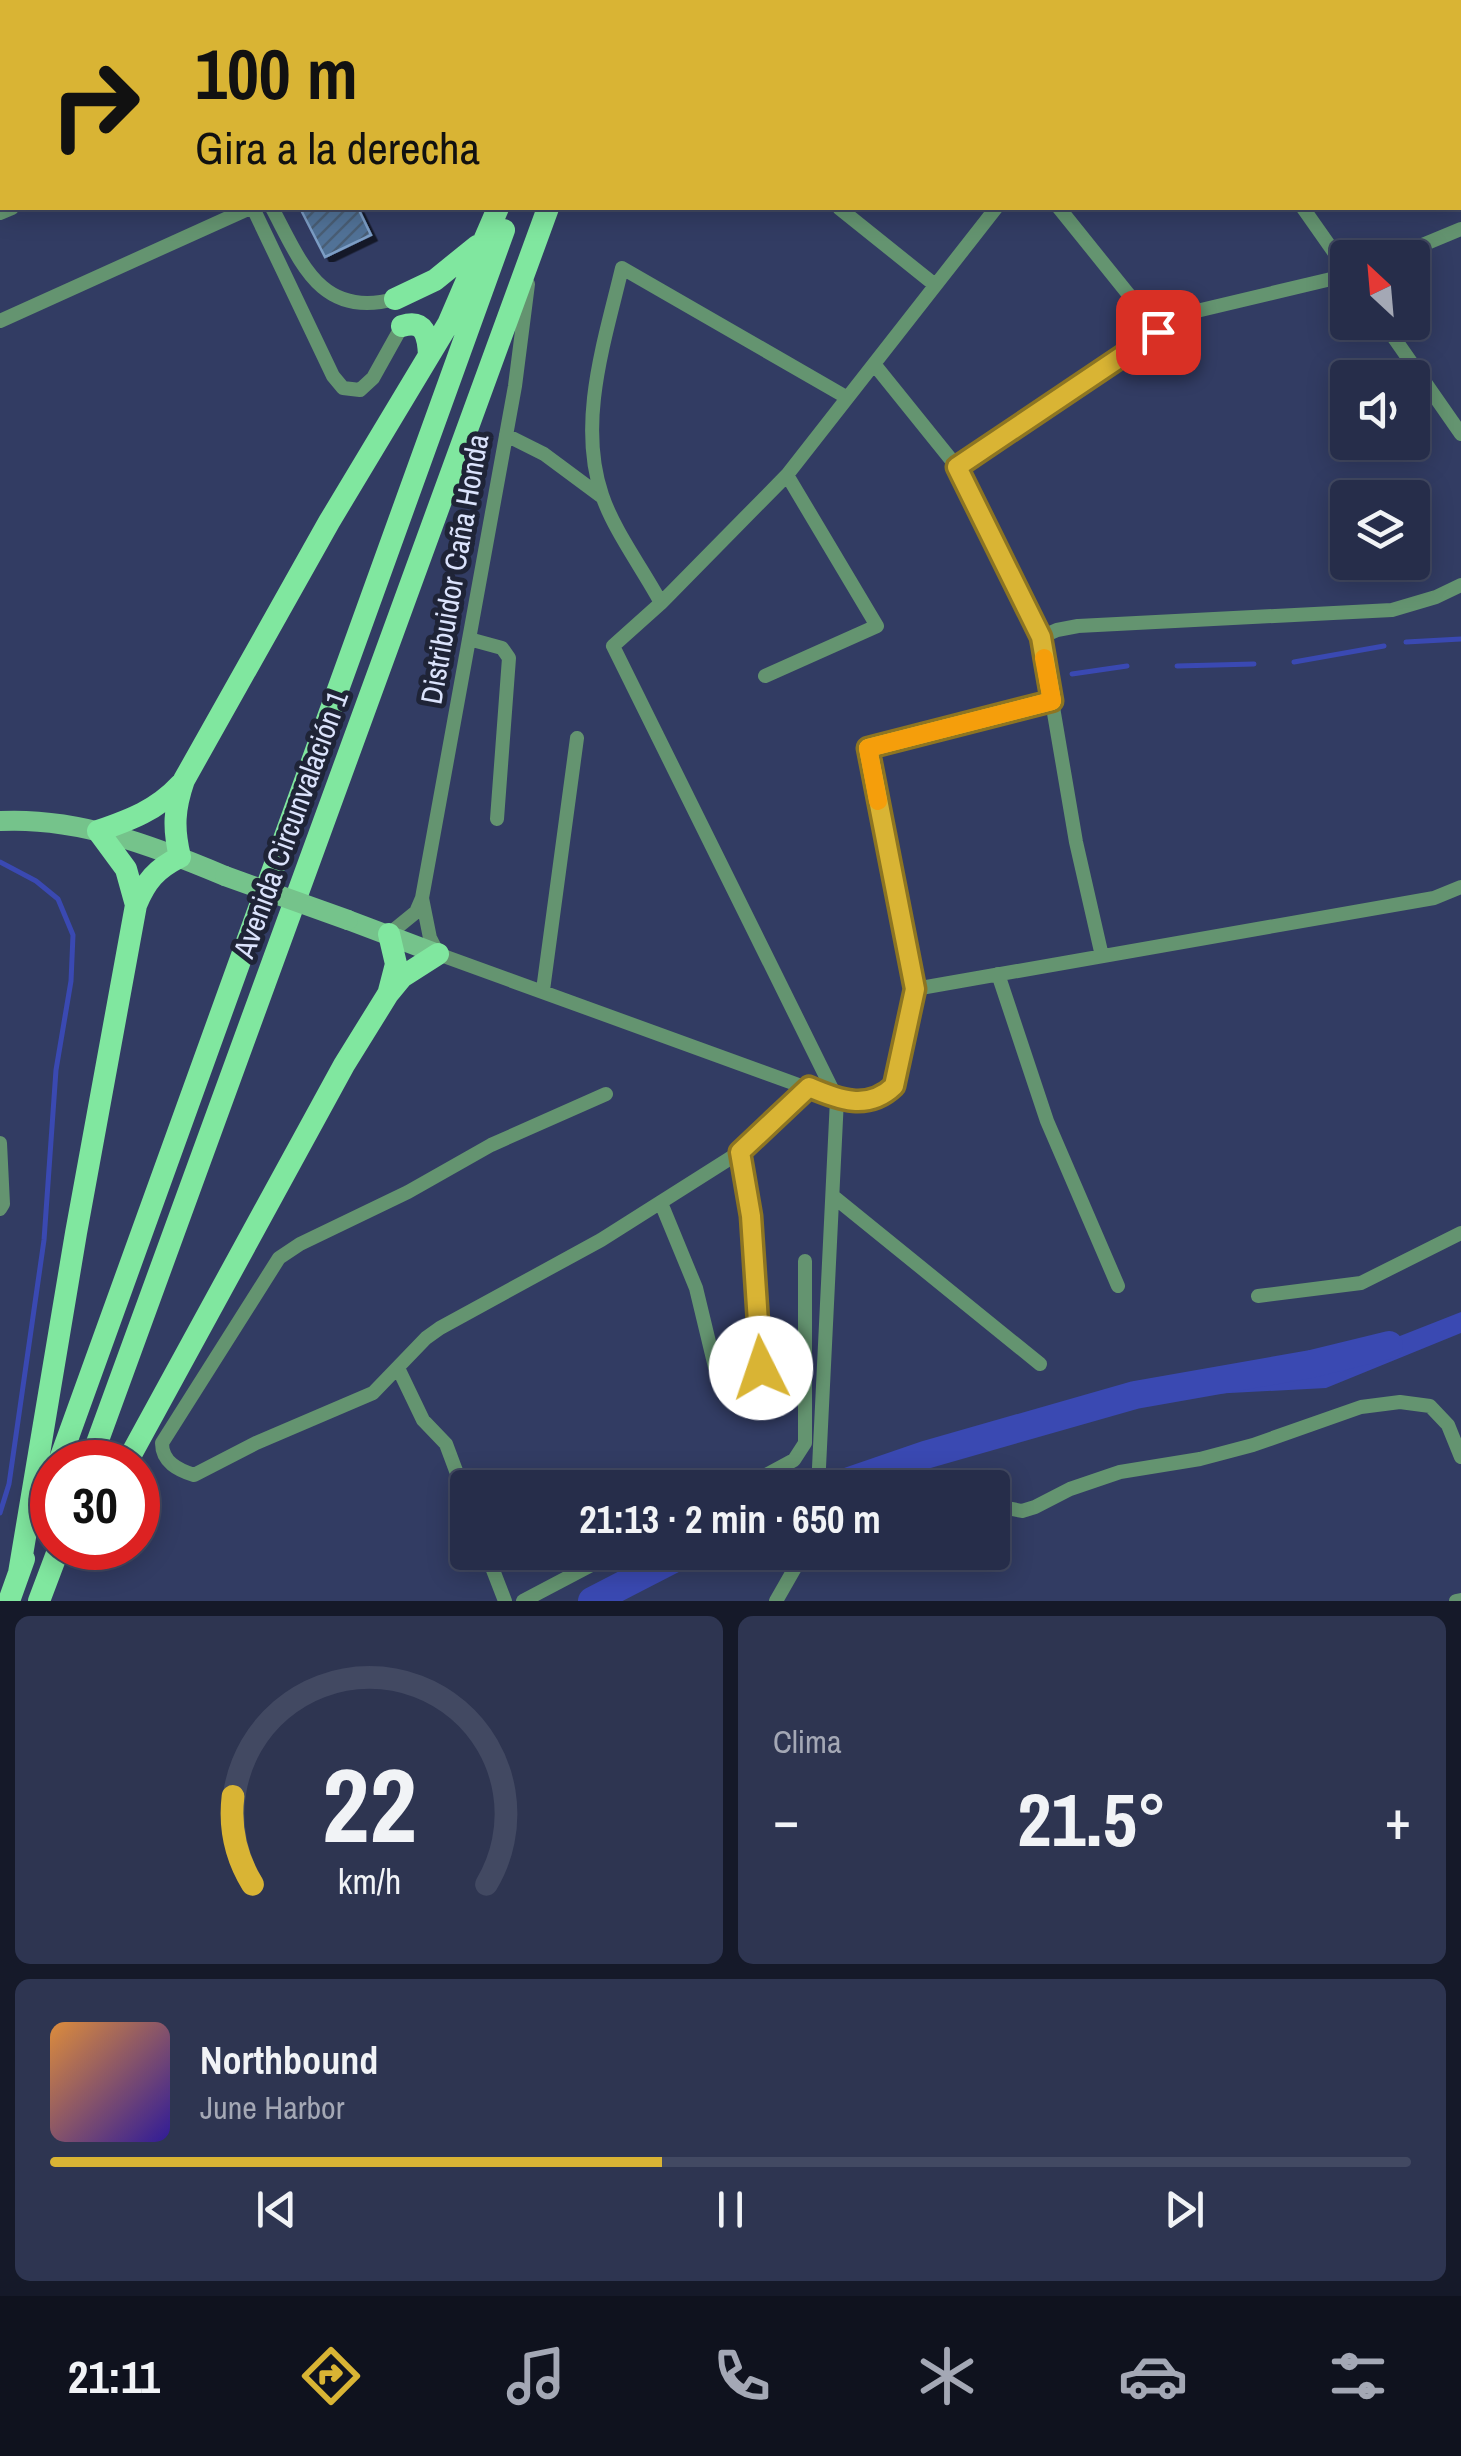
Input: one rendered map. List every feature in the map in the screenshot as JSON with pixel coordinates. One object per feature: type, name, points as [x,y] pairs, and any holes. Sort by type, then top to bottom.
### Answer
[{"type":"main road","points":[[19,1573],[136,906],[145,884],[159,868],[180,857],[173,829],[184,780],[329,522],[448,324],[497,210]]},
{"type":"main road","name":"Avenida Circunvalación 1","points":[[67,1440],[511,210]]},
{"type":"main road","name":"Avenida Circunvalación 1","points":[[98,1440],[547,210]]},
{"type":"main road","points":[[395,299],[455,267],[484,241]]},
{"type":"main road","points":[[402,326],[419,325],[425,330],[429,355]]},
{"type":"main road","points":[[136,906],[126,868],[98,831],[136,818],[165,802],[184,780]]},
{"type":"main road","points":[[388,934],[396,964],[388,994]]},
{"type":"main road","points":[[139,1440],[335,1082],[388,994],[402,978],[438,954]]},
{"type":"main road","points":[[9,1601],[30,1542]]},
{"type":"main road","points":[[42,1592],[56,1570]]},
{"type":"street","points":[[0,321],[248,210]]},
{"type":"street","points":[[253,210],[333,376],[344,388],[360,390],[374,378],[402,326]]},
{"type":"street","points":[[273,210],[306,270],[326,292],[356,302],[377,304],[395,299]]},
{"type":"street","points":[[841,210],[935,285]]},
{"type":"street","points":[[820,1470],[837,1099],[614,646],[788,475],[994,210]]},
{"type":"street","points":[[1061,210],[1158,332]]},
{"type":"street","points":[[1304,210],[1330,248]]},
{"type":"street","points":[[1430,242],[1461,229]]},
{"type":"street","name":"Distribuidor Caña Honda","points":[[438,954],[430,938],[422,898],[506,435],[533,249]]},
{"type":"street","points":[[661,603],[602,497],[596,467],[594,410],[622,268],[846,398]]},
{"type":"street","points":[[957,467],[1184,314],[1330,278]]},
{"type":"street","points":[[1396,340],[1461,434]]},
{"type":"street","points":[[874,364],[957,467],[1041,637],[1076,842],[1102,956]]},
{"type":"street","points":[[506,435],[544,454],[602,497]]},
{"type":"street","points":[[765,676],[878,626],[788,475]]},
{"type":"street","points":[[1041,637],[1078,626],[1392,610],[1461,585]]},
{"type":"street","points":[[469,640],[502,648],[509,658],[497,819]]},
{"type":"street","points":[[0,820],[38,819],[98,831],[180,857],[837,1099],[873,1101],[894,1086],[915,989],[868,748],[1052,701]]},
{"type":"street","points":[[543,990],[576,738]]},
{"type":"street","points":[[915,989],[1434,898],[1461,887]]},
{"type":"street","points":[[388,934],[403,925],[422,898]]},
{"type":"street","points":[[998,974],[1047,1121],[1118,1286]]},
{"type":"street","points":[[606,1094],[491,1145],[279,1258],[162,1443],[162,1452],[182,1471],[194,1475],[256,1443],[373,1394],[440,1328],[602,1240],[740,1152],[809,1087]]},
{"type":"street","points":[[0,1144],[0,1209]]},
{"type":"street","points":[[740,1152],[751,1216],[767,1408]]},
{"type":"street","points":[[834,1197],[1040,1364]]},
{"type":"street","points":[[660,1203],[696,1288],[715,1367]]},
{"type":"street","points":[[1258,1296],[1362,1283],[1461,1233]]},
{"type":"street","points":[[775,1470],[794,1460],[805,1443],[805,1261]]},
{"type":"street","points":[[398,1370],[423,1420],[446,1444],[456,1470]]},
{"type":"street","points":[[1010,1508],[1022,1511],[1120,1472],[1200,1459],[1361,1407],[1400,1402],[1430,1406],[1448,1426],[1461,1457]]},
{"type":"street","points":[[493,1570],[506,1601]]},
{"type":"street","points":[[523,1601],[582,1570]]},
{"type":"street","points":[[776,1601],[794,1570]]},
{"type":"shaded area","points":[[1461,1312],[1461,1333],[1326,1388],[1173,1396],[1321,1367]]},
{"type":"building","points":[[301,210],[359,210],[371,235],[325,257]]},
{"type":"waterway","points":[[1406,642],[1461,639]]},
{"type":"waterway","points":[[1294,662],[1384,646]]},
{"type":"waterway","points":[[1177,666],[1254,664]]},
{"type":"waterway","points":[[1072,674],[1127,666]]},
{"type":"waterway","points":[[0,862],[36,881],[58,899],[73,935],[71,981],[56,1070],[44,1240],[9,1484],[0,1513]]},
{"type":"waterway","points":[[881,1470],[1135,1395],[1311,1364],[1389,1345]]},
{"type":"waterway","points":[[592,1601],[652,1570]]},
{"type":"slow traffic","points":[[878,801],[868,748],[1052,701],[1044,658]]},
{"type":"route","points":[[761,1368],[751,1216],[740,1152],[809,1087],[837,1099],[861,1102],[873,1101],[894,1086],[915,989],[868,748],[1052,701],[1041,637],[957,467],[1158,332]]}]
